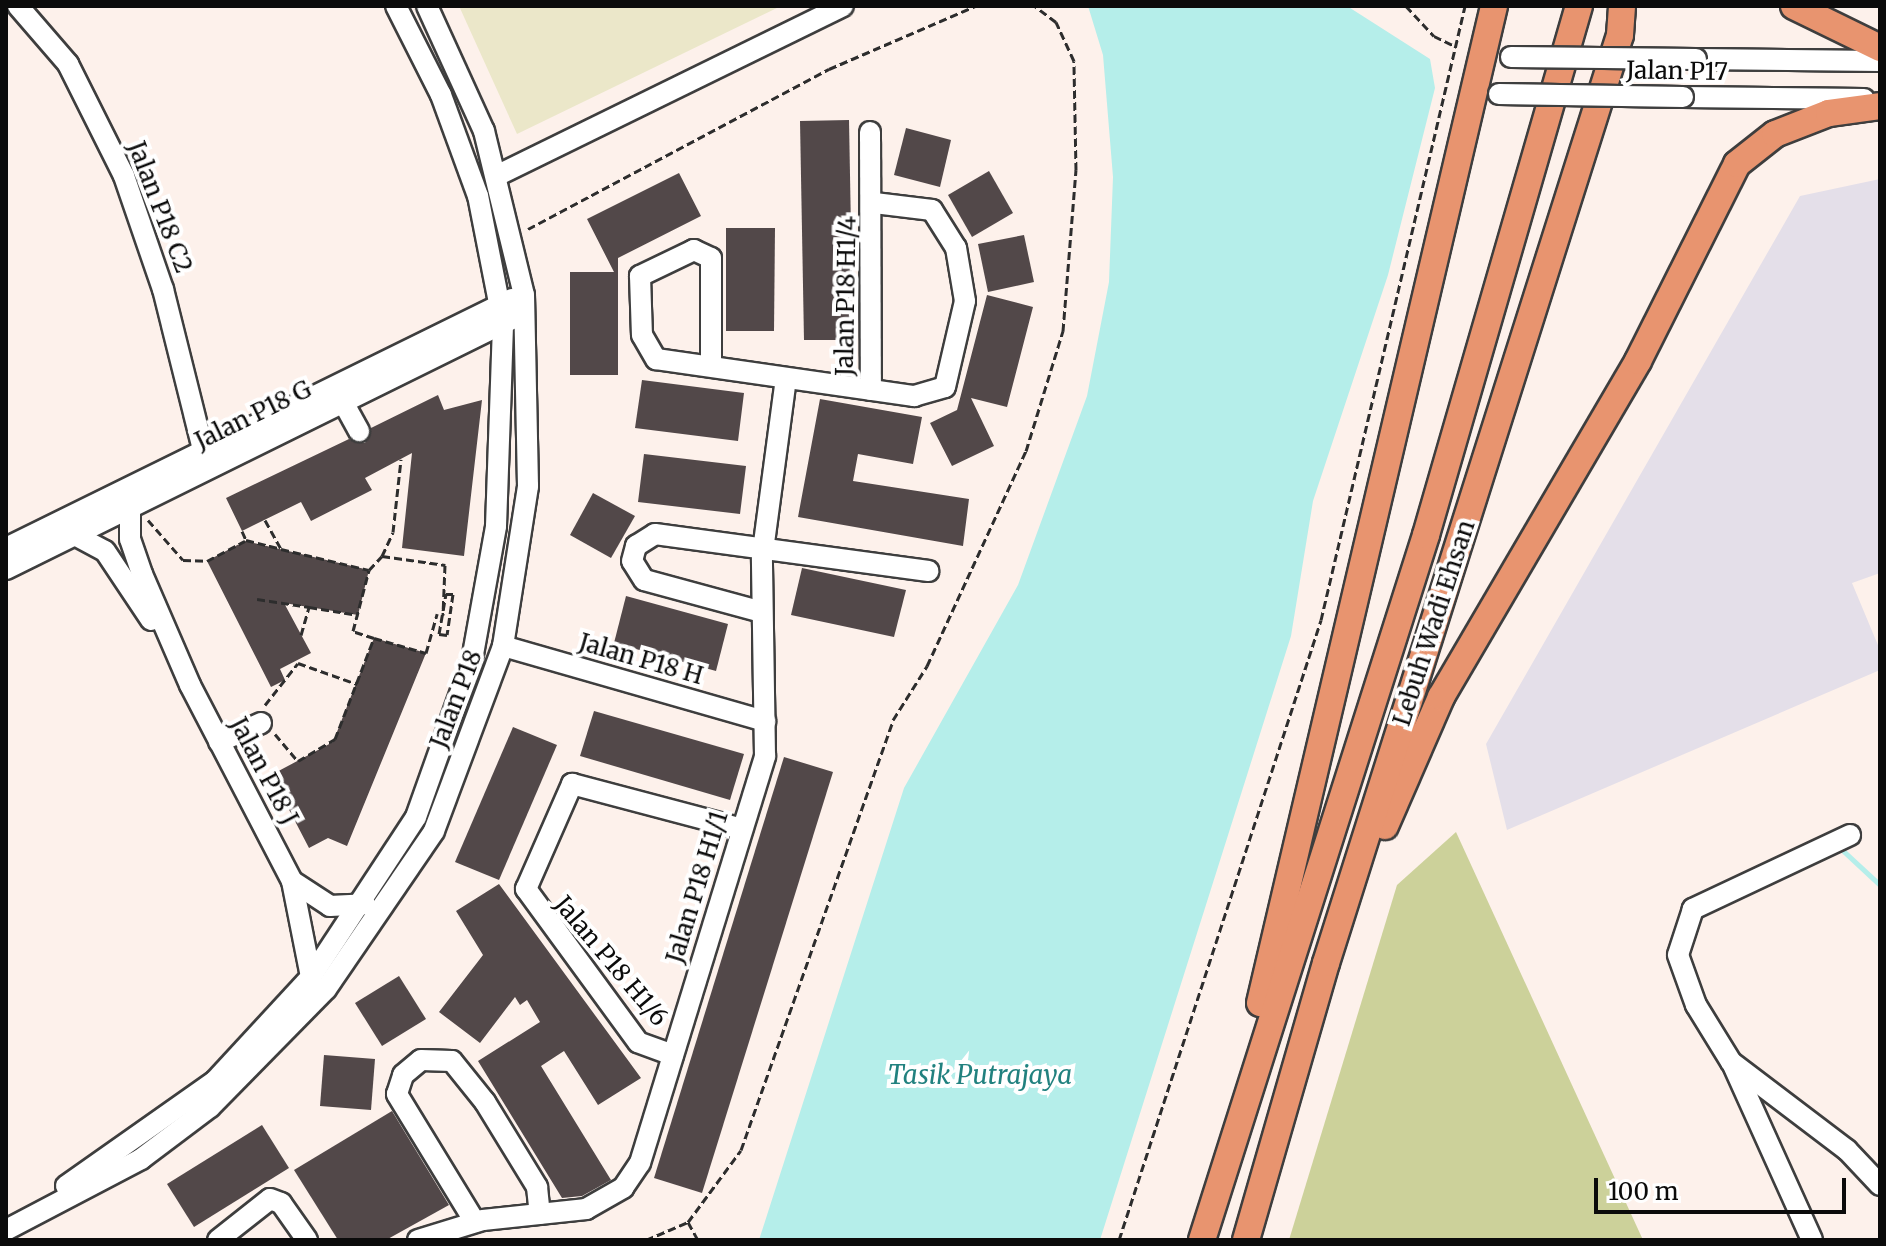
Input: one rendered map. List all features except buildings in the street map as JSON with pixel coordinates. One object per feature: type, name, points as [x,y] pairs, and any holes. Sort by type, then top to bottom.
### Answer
[{"type":"main road","points":[[1220,1180],[1472,95],[1470,51],[1494,6]]},
{"type":"main road","name":"Lebuh Wadi Ehsan","points":[[1202,1240],[1426,535],[1579,6]]},
{"type":"main road","name":"Lebuh Wadi Ehsan","points":[[1246,1240],[1326,963],[1620,35],[1622,6]]},
{"type":"main road","points":[[1794,6],[1880,48]]},
{"type":"main road","points":[[1326,963],[1441,697],[1638,361],[1737,164],[1775,134],[1829,113],[1880,106]]},
{"type":"street","name":"Jalan P18 C2","points":[[18,6],[68,64],[124,176],[163,289],[203,450]]},
{"type":"street","name":"Jalan P18","points":[[6,1217],[126,1149],[193,1098],[311,977],[365,904],[416,817],[472,660],[496,526],[502,313],[478,196],[441,95],[396,6]]},
{"type":"street","name":"Jalan P18","points":[[6,1230],[141,1159],[199,1116],[326,989],[434,831],[503,646],[528,486],[524,304],[514,239],[498,175],[427,6]]},
{"type":"street","points":[[498,175],[843,6]]},
{"type":"street","name":"Jalan P17","points":[[1470,51],[1696,59],[1880,61]]},
{"type":"street","name":"Jalan P17","points":[[1472,95],[1880,99]]},
{"type":"street","name":"Jalan P18 H1/4","points":[[870,132],[874,203],[871,390]]},
{"type":"street","name":"Jalan P18 H1/4","points":[[711,366],[711,258],[694,250],[640,276],[642,335],[656,359],[871,390],[924,395],[945,387],[965,301],[964,270],[937,215],[925,207],[874,203]]},
{"type":"street","name":"Jalan P18 G","points":[[6,548],[203,450],[338,392],[524,304]]},
{"type":"street","name":"Jalan P18 H1/1","points":[[418,1240],[475,1222],[586,1209],[623,1188],[640,1163],[765,756],[763,546],[786,379]]},
{"type":"street","name":"Jalan P18 G","points":[[6,569],[338,392]]},
{"type":"street","points":[[338,392],[359,431]]},
{"type":"street","name":"Jalan P18 J","points":[[130,505],[130,539],[190,685],[292,881],[311,977]]},
{"type":"street","name":"Jalan P18 J","points":[[71,533],[105,551],[190,685]]},
{"type":"street","points":[[762,612],[662,587],[638,575],[632,561],[636,546],[655,534],[763,546],[929,571]]},
{"type":"street","name":"Jalan P18 H","points":[[503,646],[765,721]]},
{"type":"street","points":[[219,742],[267,723]]},
{"type":"street","name":"Jalan P18 H1/6","points":[[673,1055],[638,1042],[526,889],[572,784],[742,829]]},
{"type":"street","points":[[1812,1240],[1731,1062],[1683,977],[1678,955],[1686,916],[1850,835]]},
{"type":"street","name":"Jalan P18 J","points":[[292,881],[330,906],[365,904]]},
{"type":"street","points":[[475,1222],[397,1094],[403,1075],[421,1060],[452,1061],[485,1102],[537,1187],[540,1214]]},
{"type":"street","points":[[1731,1062],[1847,1150],[1880,1185]]},
{"type":"street","points":[[218,1240],[270,1199],[281,1203],[307,1240]]},
{"type":"path","points":[[514,239],[691,139],[906,32],[975,6]]},
{"type":"path","points":[[646,1240],[688,1222],[741,1150],[893,720],[976,566],[1026,451],[1063,331],[1076,170],[1074,61],[1056,22],[1035,6]]},
{"type":"path","points":[[1406,6],[1434,36],[1470,51]]},
{"type":"path","points":[[1119,1240],[1321,620],[1470,51],[1465,6]]},
{"type":"path","points":[[382,556],[445,565],[440,614],[439,634],[447,635],[453,594],[446,594],[440,614],[426,653],[353,631],[369,570],[382,556],[393,532],[401,459]]},
{"type":"path","points":[[130,505],[183,560],[207,561],[245,541]]},
{"type":"path","points":[[265,520],[281,549]]},
{"type":"path","points":[[242,531],[246,540],[369,570]]},
{"type":"path","points":[[257,599],[358,615]]},
{"type":"path","points":[[301,635],[309,607]]},
{"type":"path","points":[[357,684],[298,663],[264,707],[267,723],[298,761],[325,747],[357,684],[374,638]]},
{"type":"path","points":[[688,1222],[698,1240]]},
{"type":"shaded area","points":[[459,6],[781,6],[517,134]]},
{"type":"shaded area","points":[[1880,179],[1880,573],[1852,583],[1880,650],[1880,670],[1507,830],[1486,744],[1800,196]]},
{"type":"green space","points":[[1456,832],[1643,1240],[1289,1240],[1397,885]]},
{"type":"water","name":"Tasik Putrajaya","points":[[1088,6],[1347,6],[1430,59],[1435,88],[1388,275],[1313,501],[1291,636],[1100,1240],[759,1240],[904,788],[1018,585],[1087,396],[1109,282],[1113,177],[1103,55]]},
{"type":"waterway","points":[[1839,847],[1880,885]]}]
